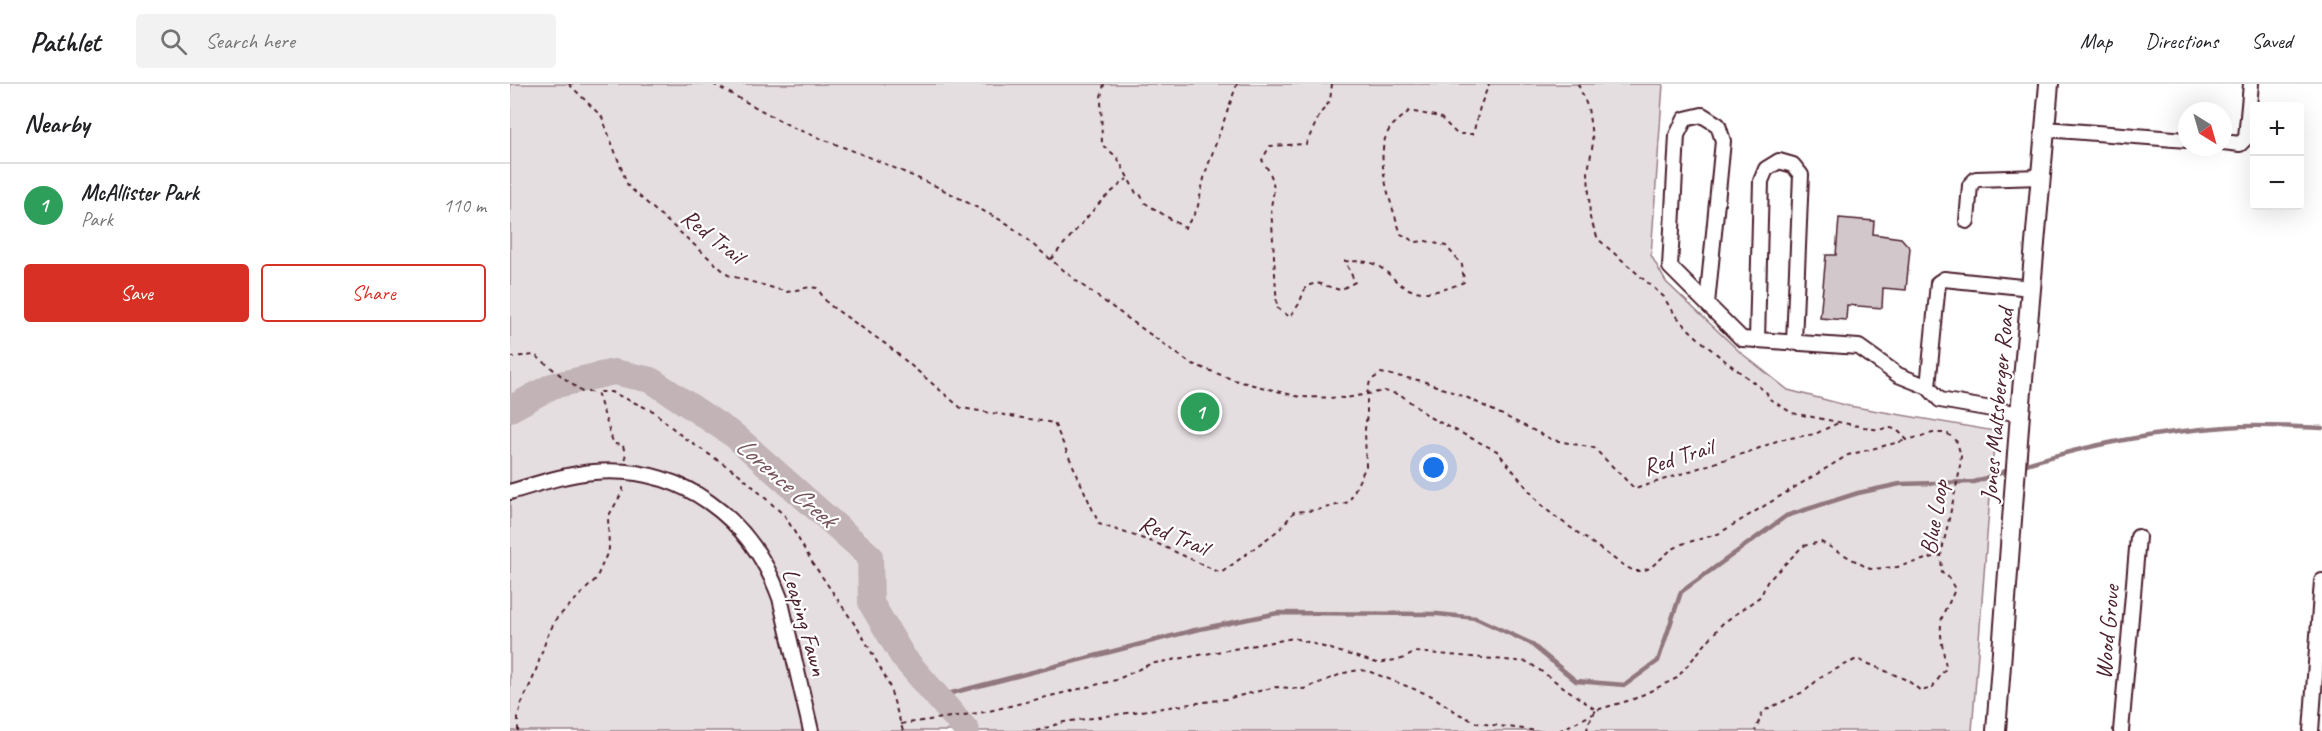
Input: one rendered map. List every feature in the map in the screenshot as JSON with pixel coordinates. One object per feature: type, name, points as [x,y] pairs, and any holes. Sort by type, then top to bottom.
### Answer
[{"type":"main road","name":"Jones Maltsberger Road","points":[[1996,731],[2049,84]]},
{"type":"street","points":[[2232,143],[2240,144],[2246,138],[2251,84]]},
{"type":"street","points":[[1707,304],[1723,141],[1718,125],[1702,115],[1684,119],[1677,135],[1670,267],[1707,304],[1742,339],[1859,347],[1898,375],[1929,387],[1941,400],[2020,416]]},
{"type":"street","points":[[2045,129],[2178,139]]},
{"type":"street","points":[[1756,339],[1761,181],[1766,169],[1779,161],[1793,165],[1801,175],[1794,342]]},
{"type":"street","points":[[1967,221],[1970,185],[1976,179],[2041,177]]},
{"type":"street","points":[[1929,387],[1938,284],[1944,279],[2031,288]]},
{"type":"street","name":"Leaping Fawn","points":[[510,492],[574,474],[625,472],[667,481],[701,496],[731,519],[755,548],[774,580],[811,731]]},
{"type":"street","name":"Wood Grove","points":[[2121,731],[2138,537]]},
{"type":"street","points":[[2311,731],[2322,581]]},
{"type":"path","name":"Red Trail","points":[[569,84],[602,117],[628,186],[728,275],[787,292],[810,287],[817,288],[828,304],[887,345],[962,408],[1054,423],[1099,524],[1156,543],[1221,573],[1280,529],[1294,512],[1317,510],[1349,501],[1366,466],[1367,394],[1370,381],[1381,374],[1423,381],[1468,398],[1553,440],[1594,448],[1635,489],[1779,440],[1815,434],[1840,422]]},
{"type":"path","points":[[713,84],[794,128],[940,188],[1008,224],[1051,260],[1190,363],[1234,380],[1300,397],[1346,398],[1384,391],[1401,395],[1431,418],[1497,451],[1540,504],[1553,516],[1634,571],[1650,568],[1682,544],[1718,534],[1848,455],[1907,440]]},
{"type":"path","points":[[1104,84],[1101,97],[1102,145],[1117,157],[1136,193],[1140,194],[1145,202],[1185,228],[1197,210],[1205,174],[1237,84]]},
{"type":"path","points":[[1332,84],[1330,101],[1320,114],[1306,144],[1270,146],[1262,160],[1273,177],[1274,195],[1271,206],[1277,308],[1290,317],[1299,304],[1306,286],[1317,283],[1340,291],[1355,282],[1345,261],[1371,262],[1403,286],[1428,292],[1445,290],[1464,282],[1462,265],[1446,246],[1426,241],[1415,242],[1401,234],[1389,198],[1382,148],[1391,128],[1409,111],[1440,117],[1457,134],[1473,134],[1480,106],[1489,84]]},
{"type":"path","points":[[1051,260],[1102,200],[1127,179]]},
{"type":"path","points":[[510,357],[535,355],[582,392],[610,392],[653,411],[684,438],[739,474],[785,516],[862,635],[888,682],[903,731]]},
{"type":"path","points":[[518,731],[521,705],[551,628],[559,614],[596,579],[609,549],[608,517],[623,491],[627,455],[623,445],[614,444],[597,392]]},
{"type":"path","name":"Blue Loop","points":[[1755,731],[1763,711],[1805,691],[1822,676],[1857,659],[1907,680],[1921,691],[1932,688],[1947,668],[1941,627],[1945,610],[1949,606],[1955,589],[1947,575],[1942,573],[1941,555],[1961,456],[1958,442],[1947,433],[1933,433]]},
{"type":"path","points":[[1587,731],[1596,710],[1634,699],[1677,678],[1722,624],[1761,596],[1767,582],[1803,546],[1821,542],[1870,569],[1897,567],[1941,555]]},
{"type":"path","points":[[901,724],[986,712],[1116,680],[1150,664],[1294,638],[1377,663],[1402,659],[1416,652],[1528,662],[1587,706],[1596,710]]},
{"type":"path","points":[[1036,731],[1064,722],[1226,699],[1276,687],[1304,689],[1344,673],[1359,670],[1368,671],[1432,696],[1477,723],[1539,731]]},
{"type":"path","points":[[1559,731],[1593,714]]},
{"type":"shaded area","points":[[510,84],[1663,84],[1651,255],[1666,282],[1740,352],[1788,390],[1849,406],[1995,431],[1972,731],[510,731]]},
{"type":"building","points":[[1839,218],[1874,221],[1873,234],[1901,238],[1910,248],[1906,290],[1883,288],[1882,308],[1847,305],[1846,320],[1820,318],[1826,255],[1836,255]]},
{"type":"waterway","name":"Lorence Creek","points":[[510,409],[552,386],[614,372],[651,380],[735,436],[870,556],[871,603],[903,657],[967,731]]},
{"type":"waterway","points":[[2020,466],[2122,440],[2174,432],[2250,426],[2322,428]]},
{"type":"waterway","points":[[936,697],[1195,630],[1278,613],[1437,614],[1476,618],[1530,643],[1576,681],[1625,685],[1658,661],[1681,592],[1786,516],[1858,493],[1900,484],[1974,482],[2012,469]]},
{"type":"place","name":"McAllister Park","points":[[1200,412]]}]
